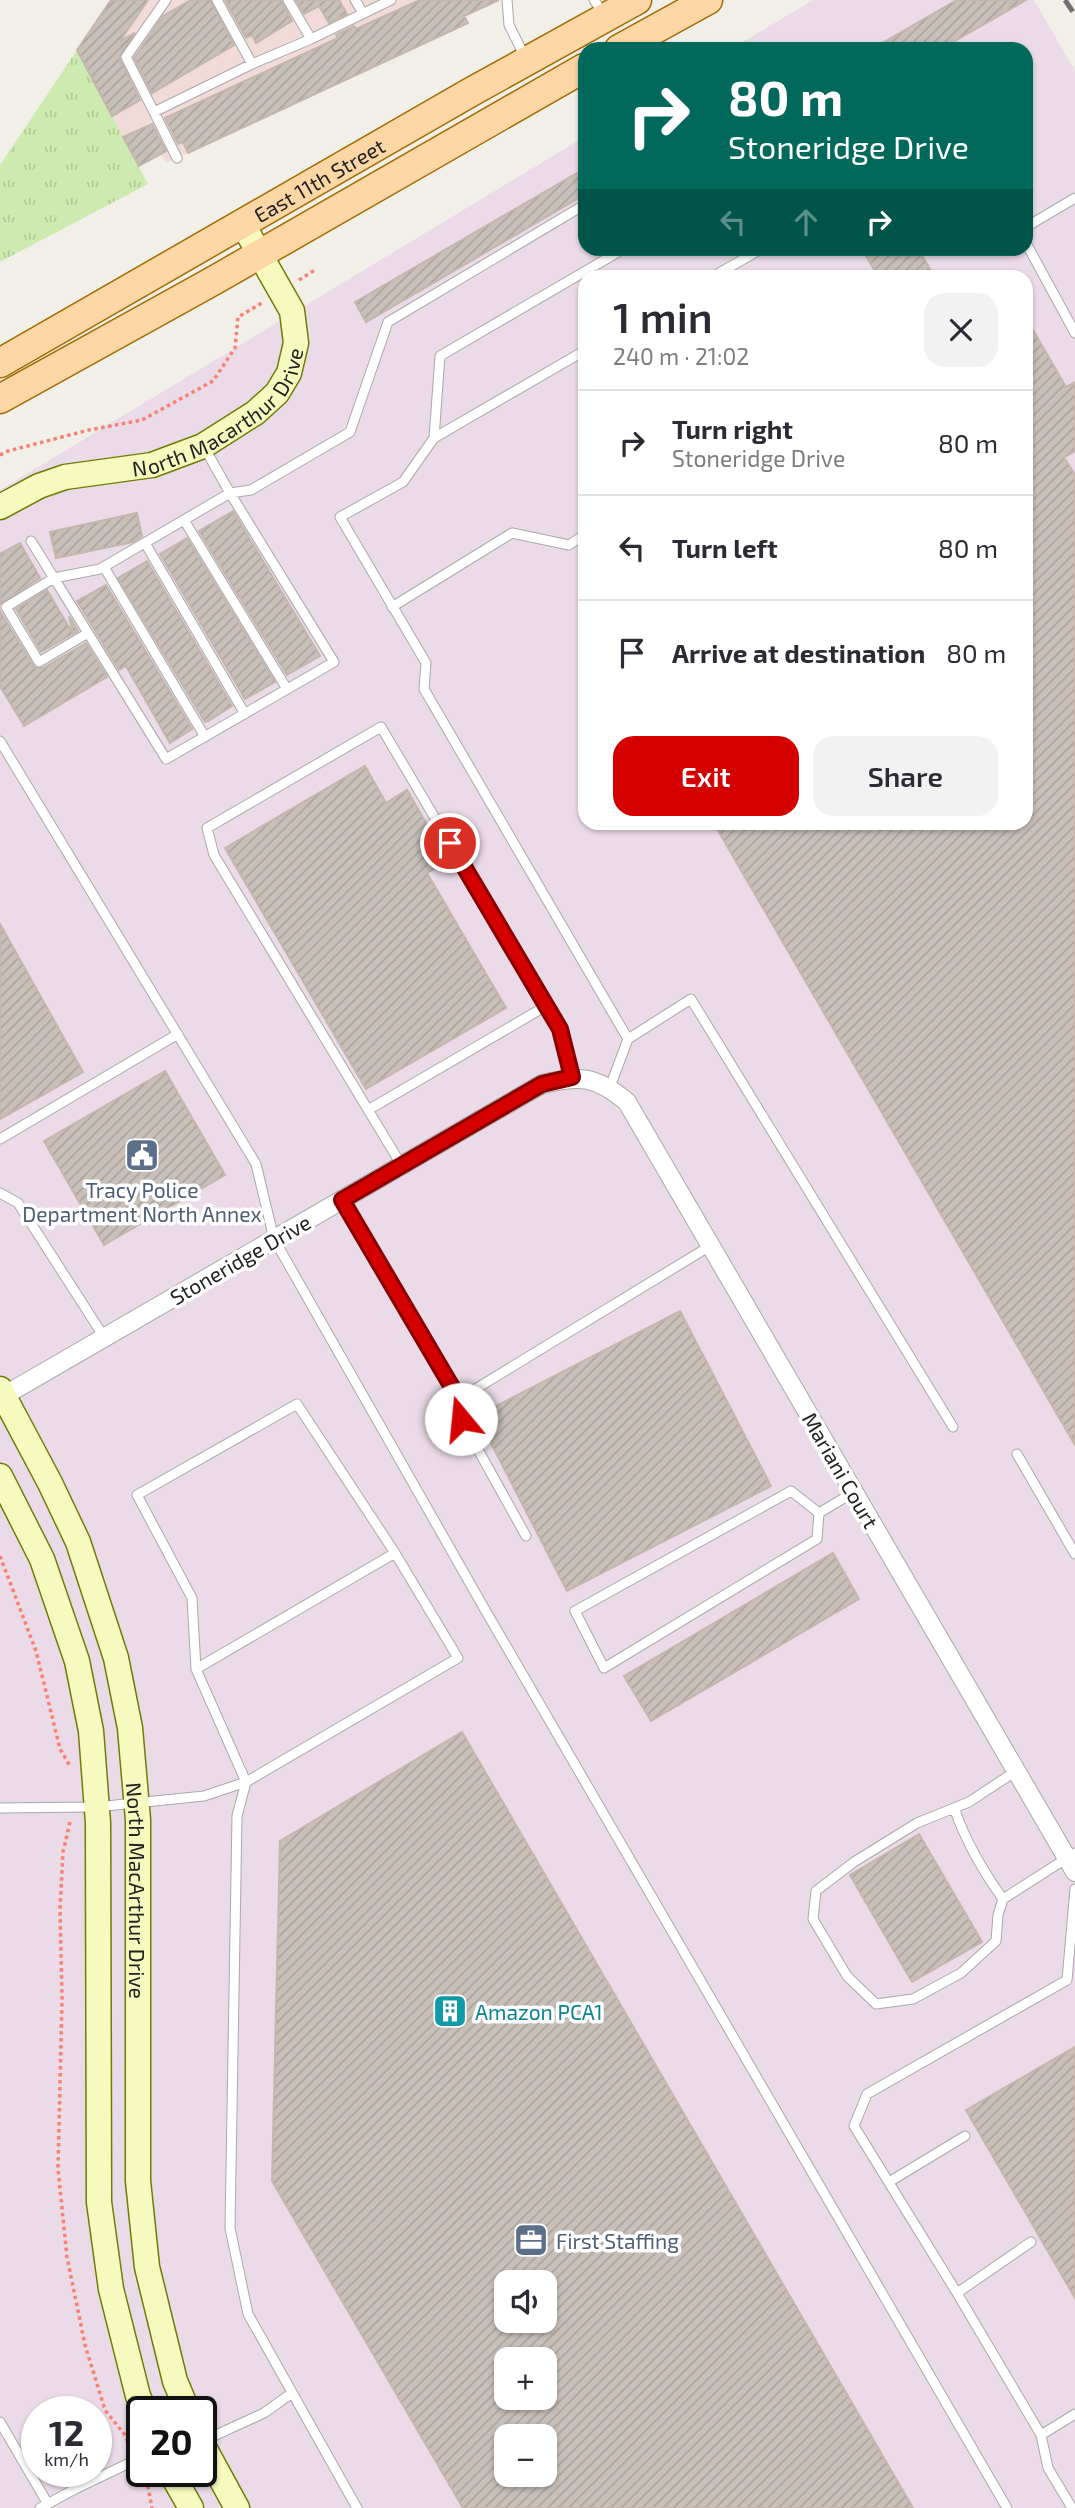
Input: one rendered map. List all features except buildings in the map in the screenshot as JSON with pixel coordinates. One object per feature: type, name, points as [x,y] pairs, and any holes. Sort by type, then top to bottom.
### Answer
[{"type":"main road","name":"East 11th Street","points":[[0,363],[527,61],[600,9],[638,0]]},
{"type":"main road","points":[[632,42],[708,0]]},
{"type":"main road","name":"East 11th Street","points":[[0,400],[260,255],[578,71]]},
{"type":"main road","name":"North Macarthur Drive","points":[[0,507],[39,486],[65,477],[152,465],[203,446],[255,413],[277,393],[289,373],[296,343],[292,311],[242,223]]},
{"type":"main road","name":"North MacArthur Drive","points":[[1,1394],[50,1483],[78,1542],[116,1658],[130,1728],[136,1804],[138,2181],[147,2267],[175,2381],[181,2396]]},
{"type":"main road","name":"North MacArthur Drive","points":[[0,1476],[42,1559],[77,1661],[91,1731],[96,1807],[99,2202],[111,2289],[138,2396]]},
{"type":"main road","points":[[217,2471],[237,2508]]},
{"type":"main road","points":[[179,2487],[191,2508]]},
{"type":"street","name":"Stoneridge Drive","points":[[1,1394],[542,1084],[572,1077],[602,1084]]},
{"type":"street","name":"Mariani Court","points":[[602,1084],[626,1102],[1016,1771],[1072,1861]]},
{"type":"lane","points":[[166,0],[127,57],[177,158]]},
{"type":"lane","points":[[217,0],[252,64]]},
{"type":"lane","points":[[288,0],[311,39]]},
{"type":"lane","points":[[355,0],[363,13]]},
{"type":"lane","points":[[154,112],[390,0]]},
{"type":"lane","points":[[507,0],[509,25],[527,61]]},
{"type":"lane","points":[[1033,223],[1075,198]]},
{"type":"lane","points":[[88,633],[39,662],[6,607],[54,578],[104,566],[230,493],[251,490],[350,432],[388,322],[578,209]]},
{"type":"lane","points":[[587,270],[611,256]]},
{"type":"lane","points":[[725,270],[749,256]]},
{"type":"lane","points":[[1033,256],[1075,333]]},
{"type":"lane","points":[[434,438],[440,356],[578,275]]},
{"type":"lane","points":[[578,354],[434,438],[403,482],[340,517],[426,663],[424,689],[628,1039]]},
{"type":"lane","points":[[31,541],[166,759],[334,662],[203,446]]},
{"type":"lane","points":[[184,520],[287,689]]},
{"type":"lane","points":[[392,607],[512,533],[569,545],[578,539]]},
{"type":"lane","points":[[145,542],[245,714]]},
{"type":"lane","points":[[104,566],[205,737]]},
{"type":"lane","points":[[402,1166],[214,855],[207,828],[381,727],[560,1029],[572,1077]]},
{"type":"lane","points":[[0,741],[256,1164],[274,1239],[477,1596],[1007,2508]]},
{"type":"lane","points":[[602,1084],[628,1039],[691,999],[953,1427]]},
{"type":"lane","points":[[368,1111],[546,1006]]},
{"type":"lane","points":[[0,1139],[177,1034]]},
{"type":"lane","points":[[0,1193],[18,1203],[104,1337]]},
{"type":"lane","points":[[342,1200],[459,1399],[461,1419],[526,1536]]},
{"type":"lane","points":[[459,1399],[710,1246]]},
{"type":"lane","points":[[0,1808],[96,1807],[204,1796],[246,1782],[458,1658],[396,1553],[297,1404],[137,1495],[192,1598],[196,1669],[246,1782],[237,1816],[230,2228],[248,2314],[357,2508]]},
{"type":"lane","points":[[1017,1454],[1075,1554]]},
{"type":"lane","points":[[791,1491],[819,1513],[817,1539],[604,1668],[575,1611],[791,1491]]},
{"type":"lane","points":[[819,1513],[853,1492]]},
{"type":"lane","points":[[196,1669],[396,1553]]},
{"type":"lane","points":[[1016,1771],[969,1802],[918,1823],[854,1862],[816,1891],[813,1919],[848,1976],[876,2004],[913,1999],[961,1973],[996,1941],[998,1915],[1003,1899],[1072,1861]]},
{"type":"lane","points":[[954,1808],[964,1837],[981,1868],[1003,1899]]},
{"type":"lane","points":[[1072,2508],[1048,2468],[1041,2435],[854,2126],[867,2094],[1071,1980],[1075,1889]]},
{"type":"lane","points":[[888,2182],[965,2136]]},
{"type":"lane","points":[[957,2293],[1031,2242]]},
{"type":"lane","points":[[217,2435],[264,2413],[292,2393]]},
{"type":"lane","points":[[1041,2435],[1075,2414]]},
{"type":"lane","points":[[0,2422],[44,2506],[126,2465]]},
{"type":"path","points":[[0,455],[62,437],[142,420],[213,381],[235,348],[238,317],[315,270]]},
{"type":"path","points":[[0,1556],[36,1651],[60,1749],[73,1772],[70,1828],[63,1852],[60,1909],[62,1999],[58,2169],[67,2257],[85,2345],[105,2410],[126,2437]]},
{"type":"path","points":[[148,2487],[152,2508]]},
{"type":"shaded area","points":[[111,0],[494,2],[465,16],[468,23],[188,153],[166,163],[161,154],[139,166],[77,50]]},
{"type":"shaded area","points":[[813,0],[1034,0],[1075,71],[1075,2508],[0,2508],[0,490],[578,141],[578,256],[1033,256],[1033,42],[743,42]]},
{"type":"green space","points":[[77,50],[148,184],[0,262],[0,165]]},
{"type":"railway","points":[[1065,0],[1075,15]]},
{"type":"place","name":"Tracy Police Department North Annex","points":[[142,1155]]},
{"type":"place","name":"Amazon PCA1","points":[[450,2011]]},
{"type":"place","name":"First Staffing","points":[[531,2240]]},
{"type":"route","points":[[450,843],[560,1029],[572,1077],[542,1084],[342,1200],[459,1399],[461,1419]]}]
